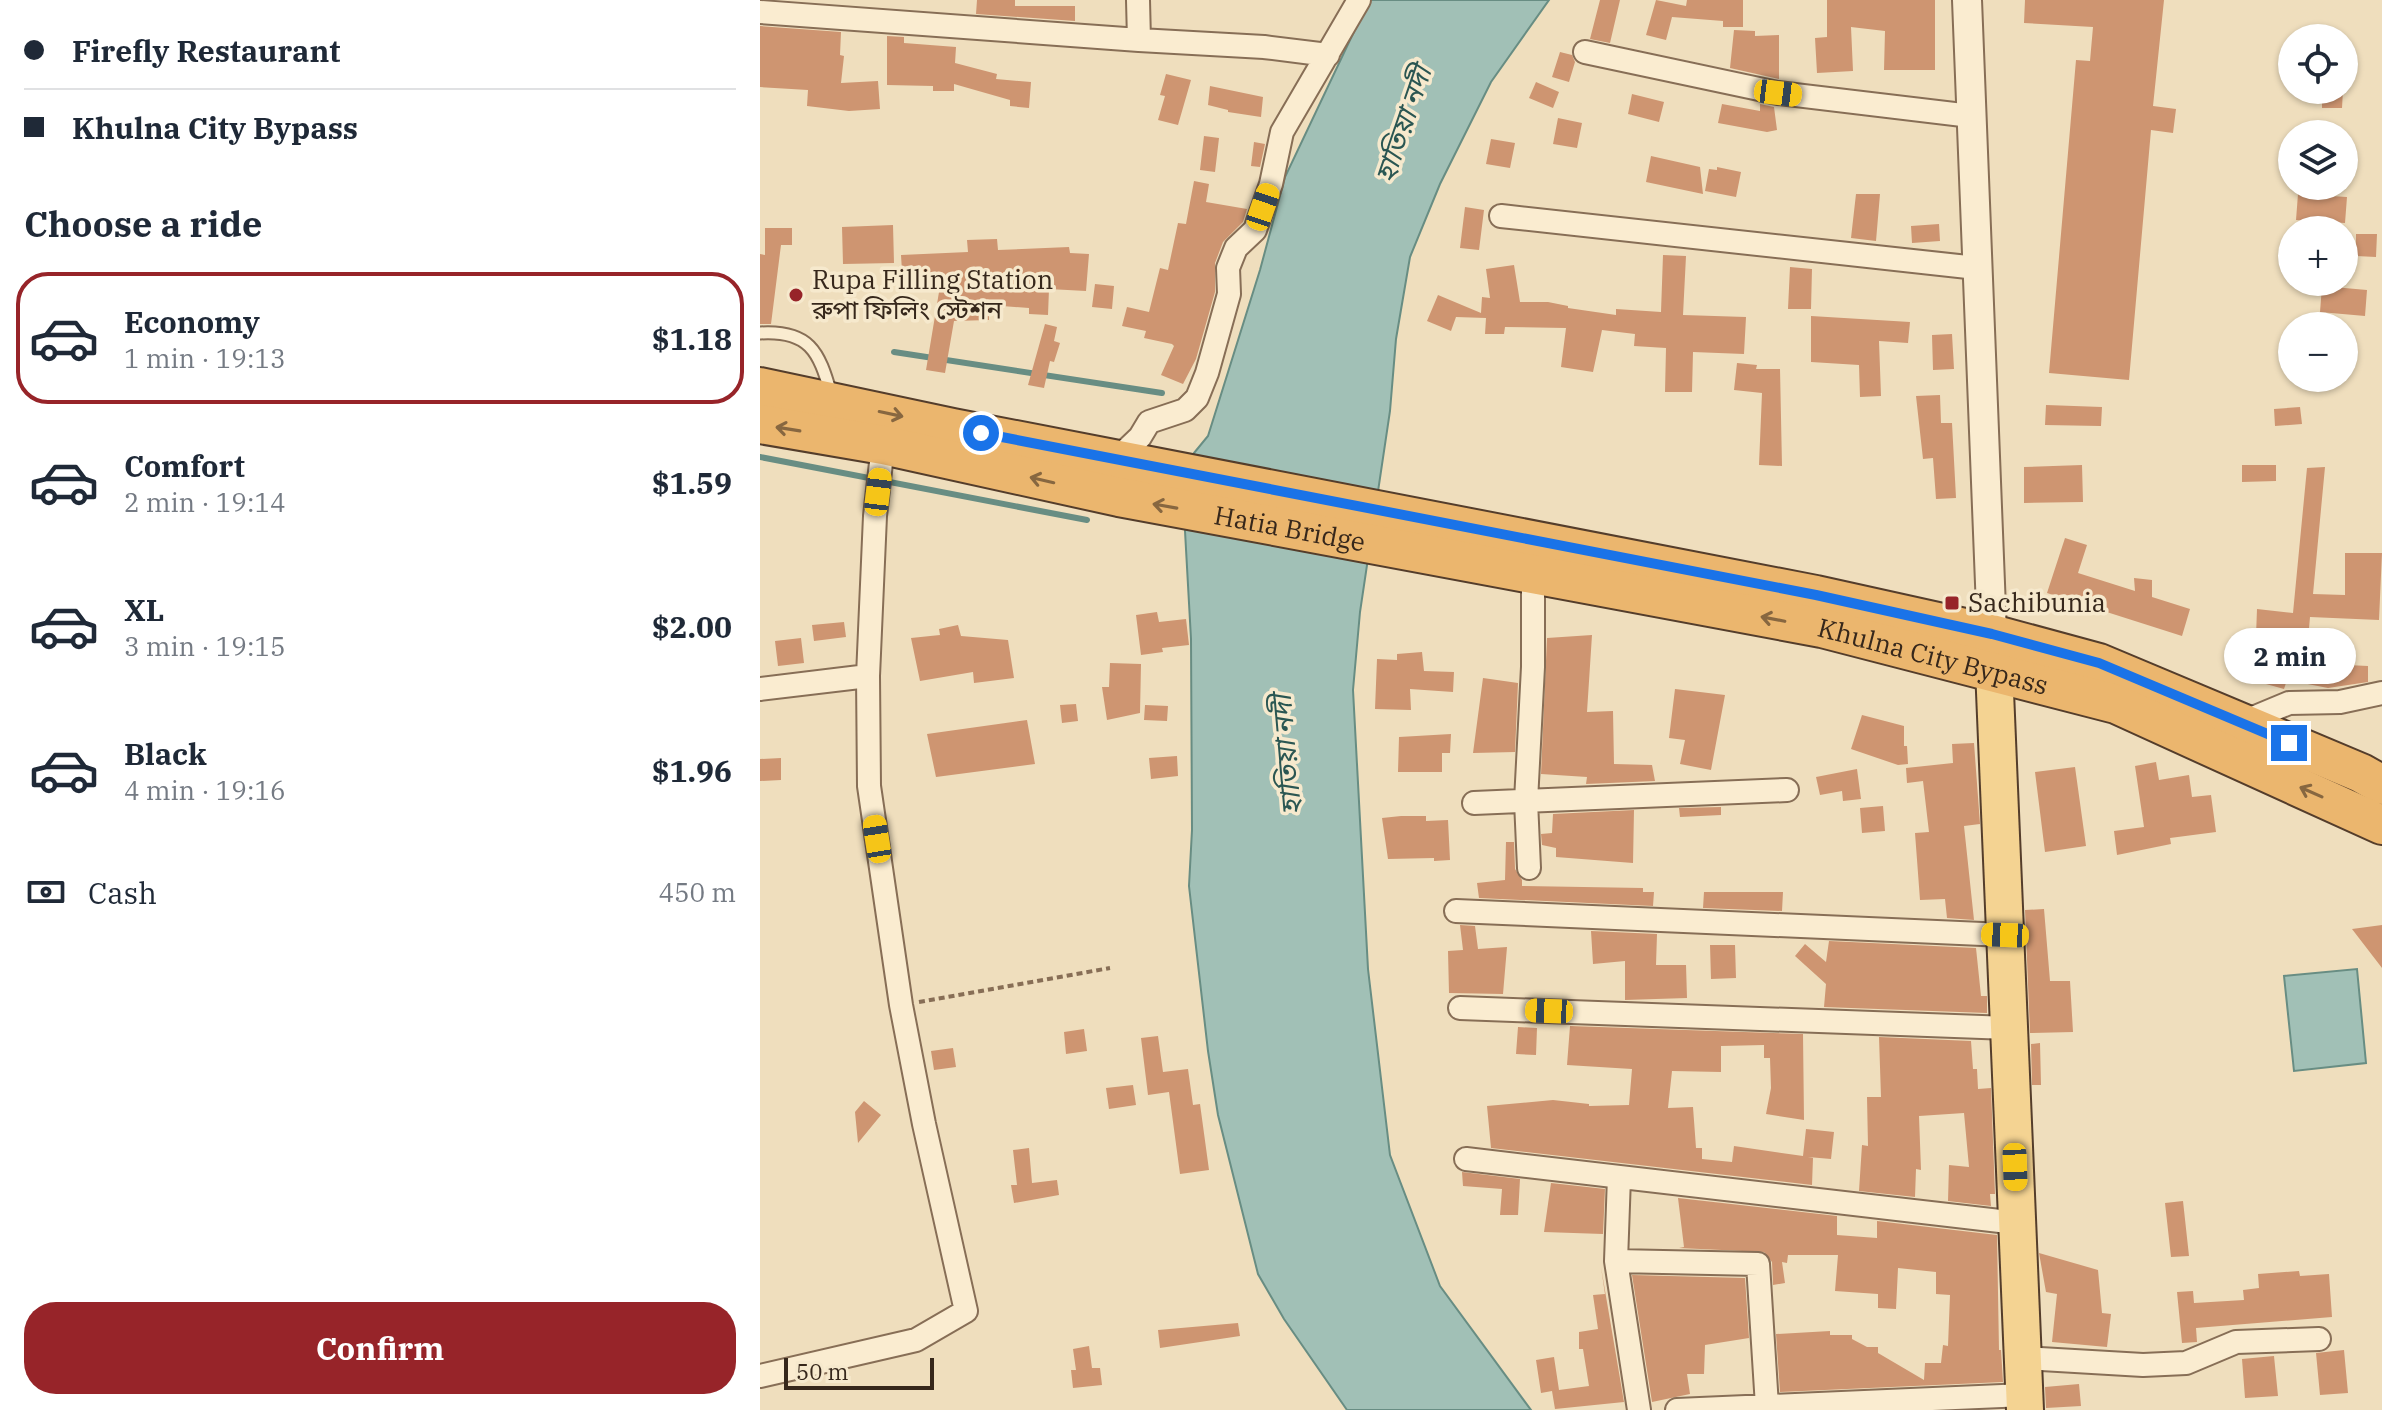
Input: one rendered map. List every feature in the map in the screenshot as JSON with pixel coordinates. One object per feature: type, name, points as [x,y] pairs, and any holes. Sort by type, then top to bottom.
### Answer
[{"type":"highway","points":[[760,387],[953,428],[1122,458]]},
{"type":"highway","points":[[760,424],[883,445]]},
{"type":"highway","name":"Hatia Bridge","points":[[883,445],[1119,497],[1464,544]]},
{"type":"highway","name":"Hatia Bridge","points":[[1122,458],[1464,544]]},
{"type":"highway","name":"Khulna City Bypass","points":[[1464,544],[1816,595],[1992,634],[2099,663],[2361,773],[2382,785]]},
{"type":"highway","name":"Khulna City Bypass","points":[[1464,544],[1533,573],[1822,628],[2116,704],[2382,825]]},
{"type":"main road","points":[[1992,634],[2025,1403]]},
{"type":"street","points":[[1138,0],[1139,40]]},
{"type":"street","points":[[1122,458],[1149,422],[1185,410],[1197,398],[1229,294],[1228,268],[1236,248],[1255,230],[1271,184],[1282,132],[1359,0]]},
{"type":"street","points":[[1967,0],[1992,634]]},
{"type":"street","points":[[760,12],[1264,47],[1328,55]]},
{"type":"street","points":[[1585,52],[1778,93],[1971,116]]},
{"type":"street","points":[[1501,216],[1977,268]]},
{"type":"street","points":[[760,1376],[916,1340],[966,1311],[901,1005],[869,786],[868,676],[875,516],[883,445]]},
{"type":"street","points":[[1529,868],[1526,801],[1533,667],[1533,573]]},
{"type":"street","points":[[760,689],[868,676]]},
{"type":"street","points":[[2241,723],[2289,703],[2340,702],[2382,693]]},
{"type":"street","points":[[1474,803],[1787,790]]},
{"type":"street","points":[[1456,911],[2005,935]]},
{"type":"street","points":[[1460,1008],[2009,1028]]},
{"type":"street","points":[[1466,1159],[2017,1223]]},
{"type":"street","points":[[1619,1177],[1616,1261],[1639,1410]]},
{"type":"street","points":[[1616,1261],[1758,1264],[1767,1406]]},
{"type":"street","points":[[2023,1358],[2143,1365],[2186,1363],[2236,1342],[2319,1339]]},
{"type":"street","points":[[1677,1410],[2025,1403]]},
{"type":"lane","points":[[760,333],[791,334],[805,340],[814,349],[825,371],[834,402]]},
{"type":"path","points":[[901,1005],[1110,968]]},
{"type":"water","name":"হাতিয়া নদী","points":[[1369,0],[1549,0],[1491,82],[1440,184],[1410,257],[1396,339],[1390,411],[1360,612],[1353,690],[1368,969],[1390,1155],[1440,1286],[1531,1410],[1347,1410],[1284,1319],[1258,1274],[1218,1115],[1189,886],[1192,830],[1191,639],[1185,531],[1194,453],[1208,436],[1260,270],[1285,177]]},
{"type":"water","points":[[2357,969],[2366,1063],[2294,1071],[2284,976]]},
{"type":"building","points":[[977,0],[1015,0],[1015,6],[1075,6],[1075,21],[976,14]]},
{"type":"building","points":[[1600,0],[1620,0],[1610,43],[1590,39]]},
{"type":"building","points":[[1656,0],[1686,6],[1687,0],[1743,0],[1743,27],[1723,27],[1723,21],[1672,17],[1666,40],[1646,35]]},
{"type":"building","points":[[1827,0],[1935,0],[1935,70],[1884,70],[1885,31],[1851,27],[1853,71],[1817,73],[1815,38],[1827,37]]},
{"type":"building","points":[[2025,0],[2164,0],[2153,106],[2176,109],[2173,133],[2151,130],[2129,380],[2049,373],[2076,60],[2090,61],[2093,27],[2024,23]]},
{"type":"building","points":[[760,26],[841,32],[840,55],[844,56],[841,83],[878,81],[880,109],[849,111],[807,106],[808,90],[760,87]]},
{"type":"building","points":[[1734,30],[1755,31],[1755,36],[1779,35],[1779,79],[1730,68]]},
{"type":"building","points":[[887,36],[904,37],[904,43],[956,47],[955,63],[997,74],[996,79],[1031,82],[1029,108],[1010,106],[1010,100],[954,84],[954,91],[933,91],[933,86],[887,85]]},
{"type":"building","points":[[1560,52],[1572,55],[1575,62],[1569,82],[1552,77]]},
{"type":"building","points":[[1166,74],[1191,80],[1178,125],[1158,120],[1165,96],[1160,95]]},
{"type":"building","points":[[1536,82],[1559,92],[1553,108],[1529,98]]},
{"type":"building","points":[[1210,86],[1263,97],[1261,117],[1228,112],[1208,105]]},
{"type":"building","points":[[1632,94],[1664,102],[1659,122],[1628,114]]},
{"type":"building","points":[[1722,104],[1760,111],[1760,104],[1774,107],[1777,130],[1767,132],[1718,123]]},
{"type":"building","points":[[2322,104],[2342,104],[2342,108],[2322,108]]},
{"type":"building","points":[[1558,118],[1582,123],[1577,148],[1553,144]]},
{"type":"building","points":[[1204,136],[1219,138],[1215,172],[1200,170]]},
{"type":"building","points":[[1491,139],[1515,143],[1510,168],[1486,164]]},
{"type":"building","points":[[1254,142],[1265,144],[1260,167],[1251,166]]},
{"type":"building","points":[[1651,156],[1700,167],[1703,194],[1646,182]]},
{"type":"building","points":[[1717,167],[1741,172],[1736,197],[1705,191],[1709,169],[1717,170]]},
{"type":"building","points":[[1194,181],[1209,184],[1206,202],[1247,209],[1243,222],[1223,242],[1215,263],[1215,292],[1196,359],[1183,384],[1161,375],[1174,346],[1172,344],[1144,338],[1146,331],[1122,326],[1127,307],[1149,312],[1160,268],[1168,270],[1178,223],[1186,224]]},
{"type":"building","points":[[1856,194],[1880,194],[1876,241],[1851,238]]},
{"type":"building","points":[[2298,200],[2347,200],[2346,216],[2296,216]]},
{"type":"building","points":[[1465,207],[1484,210],[1479,250],[1460,248]]},
{"type":"building","points":[[1939,224],[1940,241],[1912,243],[1911,226]]},
{"type":"building","points":[[893,225],[894,263],[843,264],[842,227]]},
{"type":"building","points":[[765,228],[792,228],[792,245],[781,245],[771,324],[760,324],[760,254],[765,255]]},
{"type":"building","points":[[2358,234],[2377,234],[2376,257],[2358,256]]},
{"type":"building","points":[[997,239],[998,250],[1069,247],[1070,253],[1089,254],[1086,291],[1049,289],[1048,315],[1029,314],[1029,308],[989,305],[989,320],[954,321],[945,373],[926,370],[940,286],[903,287],[901,255],[968,252],[967,240]]},
{"type":"building","points":[[1663,255],[1686,256],[1683,315],[1746,317],[1744,354],[1693,352],[1692,392],[1665,392],[1666,348],[1634,346],[1635,334],[1602,330],[1593,372],[1561,367],[1566,328],[1505,327],[1504,334],[1485,334],[1486,318],[1456,317],[1451,331],[1427,321],[1438,295],[1481,313],[1482,297],[1490,298],[1486,269],[1514,265],[1520,302],[1548,302],[1616,315],[1616,309],[1661,312]]},
{"type":"building","points":[[1790,267],[1812,269],[1811,309],[1788,309]]},
{"type":"building","points":[[1095,284],[1114,286],[1112,309],[1092,307]]},
{"type":"building","points":[[2358,289],[2367,290],[2365,316],[2358,315],[2358,312],[2320,312],[2321,296],[2358,296]]},
{"type":"building","points":[[1811,316],[1910,322],[1908,343],[1879,341],[1881,396],[1860,397],[1859,365],[1811,362]]},
{"type":"building","points":[[1045,324],[1057,327],[1054,341],[1060,343],[1054,362],[1050,361],[1044,388],[1028,385]]},
{"type":"building","points":[[1952,334],[1954,369],[1933,370],[1932,335]]},
{"type":"building","points":[[1737,363],[1757,365],[1756,369],[1780,369],[1782,466],[1759,465],[1762,393],[1734,390]]},
{"type":"building","points":[[1940,395],[1941,423],[1952,423],[1956,498],[1936,499],[1933,458],[1923,459],[1916,396]]},
{"type":"building","points":[[2046,405],[2102,407],[2101,426],[2045,425]]},
{"type":"building","points":[[2300,407],[2302,424],[2275,426],[2274,409]]},
{"type":"building","points":[[2082,465],[2083,502],[2024,503],[2024,467]]},
{"type":"building","points":[[2242,465],[2276,465],[2276,481],[2242,482]]},
{"type":"building","points":[[2325,467],[2313,594],[2345,595],[2345,553],[2382,553],[2379,620],[2310,617],[2306,663],[2368,666],[2368,682],[2328,688],[2287,680],[2284,689],[2248,679],[2256,636],[2257,609],[2293,613],[2307,468]]},
{"type":"building","points":[[2065,538],[2087,545],[2078,573],[2135,591],[2134,578],[2152,580],[2152,597],[2190,609],[2182,636],[2047,593]]},
{"type":"building","points":[[1157,612],[1159,622],[1186,619],[1189,645],[1162,648],[1163,652],[1141,655],[1136,615]]},
{"type":"building","points":[[844,622],[846,637],[814,641],[812,625]]},
{"type":"building","points":[[958,625],[961,636],[1008,640],[1014,678],[974,683],[973,672],[920,681],[911,638],[940,635],[939,629]]},
{"type":"building","points":[[1592,635],[1587,712],[1613,711],[1614,764],[1652,765],[1655,781],[1586,784],[1587,777],[1541,774],[1547,638]]},
{"type":"building","points":[[801,638],[804,663],[778,666],[775,641]]},
{"type":"building","points":[[1422,652],[1424,671],[1454,672],[1453,692],[1410,689],[1411,710],[1375,709],[1377,659],[1397,660],[1397,654]]},
{"type":"building","points":[[1110,663],[1141,664],[1140,713],[1107,720],[1102,687],[1109,687]]},
{"type":"building","points":[[1483,678],[1518,683],[1515,752],[1473,753]]},
{"type":"building","points":[[1675,689],[1725,695],[1711,770],[1680,764],[1685,740],[1669,738]]},
{"type":"building","points":[[1076,704],[1078,721],[1062,723],[1060,705]]},
{"type":"building","points":[[1145,705],[1168,706],[1167,721],[1144,720]]},
{"type":"building","points":[[1862,715],[1904,726],[1908,764],[1898,765],[1851,749]]},
{"type":"building","points":[[1027,720],[1035,764],[936,777],[927,734]]},
{"type":"building","points":[[1451,734],[1450,753],[1442,753],[1442,772],[1398,772],[1399,737]]},
{"type":"building","points":[[1974,743],[1980,824],[1964,826],[1974,920],[1947,918],[1945,899],[1920,900],[1915,833],[1929,832],[1923,781],[1907,783],[1906,768],[1953,763],[1952,744]]},
{"type":"building","points":[[1177,756],[1178,776],[1151,779],[1149,758]]},
{"type":"building","points":[[781,758],[781,780],[760,781],[760,759]]},
{"type":"building","points":[[2156,762],[2159,780],[2189,775],[2192,797],[2211,795],[2216,832],[2170,838],[2171,844],[2117,855],[2114,831],[2144,827],[2135,766]]},
{"type":"building","points":[[2075,767],[2086,846],[2045,852],[2035,772]]},
{"type":"building","points":[[1857,769],[1861,799],[1843,801],[1842,791],[1820,795],[1816,777]]},
{"type":"building","points":[[1883,806],[1885,831],[1862,833],[1860,808]]},
{"type":"building","points":[[1721,807],[1721,815],[1680,817],[1679,808]]},
{"type":"building","points":[[1634,810],[1633,863],[1556,857],[1556,848],[1542,845],[1541,834],[1552,833],[1553,814]]},
{"type":"building","points":[[1426,816],[1426,821],[1448,820],[1450,860],[1388,859],[1382,818]]},
{"type":"building","points":[[1506,842],[1514,842],[1515,869],[1522,886],[1643,888],[1643,892],[1654,892],[1653,906],[1479,898],[1477,883],[1505,880]]},
{"type":"building","points":[[1704,892],[1783,892],[1782,911],[1703,908]]},
{"type":"building","points":[[2044,909],[2050,981],[2070,981],[2073,1032],[2030,1033],[2025,910]]},
{"type":"building","points":[[1460,925],[1475,926],[1478,949],[1507,947],[1503,994],[1449,993],[1448,951],[1463,950]]},
{"type":"building","points":[[2382,925],[2382,968],[2352,929]]},
{"type":"building","points":[[1591,931],[1657,934],[1656,965],[1686,965],[1687,998],[1625,1000],[1625,961],[1593,964]]},
{"type":"building","points":[[1829,941],[1976,948],[1981,996],[1987,996],[1987,1013],[1824,1007],[1826,984],[1795,956],[1805,944],[1826,962]]},
{"type":"building","points":[[1710,945],[1735,945],[1736,978],[1711,979]]},
{"type":"building","points":[[1570,1026],[1803,1034],[1804,1120],[1766,1114],[1771,1088],[1770,1058],[1764,1058],[1764,1045],[1721,1046],[1721,1072],[1672,1071],[1668,1108],[1693,1107],[1696,1148],[1702,1148],[1702,1159],[1732,1162],[1734,1146],[1803,1156],[1806,1129],[1834,1132],[1831,1159],[1808,1157],[1813,1158],[1812,1185],[1491,1148],[1487,1106],[1553,1100],[1589,1106],[1629,1105],[1632,1069],[1567,1065]]},
{"type":"building","points":[[1518,1027],[1537,1028],[1536,1055],[1516,1054]]},
{"type":"building","points":[[1084,1029],[1087,1051],[1066,1054],[1064,1032]]},
{"type":"building","points":[[1158,1036],[1163,1072],[1188,1069],[1193,1105],[1200,1104],[1209,1170],[1180,1174],[1169,1092],[1148,1095],[1141,1038]]},
{"type":"building","points":[[1879,1037],[1971,1041],[1978,1089],[1991,1088],[1995,1194],[1990,1194],[1991,1206],[1948,1201],[1949,1165],[1969,1167],[1964,1113],[1919,1116],[1921,1170],[1916,1169],[1915,1197],[1859,1191],[1862,1145],[1868,1146],[1867,1097],[1881,1097]]},
{"type":"building","points":[[2040,1043],[2041,1085],[2032,1085],[2031,1044]]},
{"type":"building","points":[[953,1048],[956,1067],[934,1070],[931,1051]]},
{"type":"building","points":[[1133,1085],[1136,1105],[1109,1109],[1106,1088]]},
{"type":"building","points":[[864,1101],[881,1115],[858,1143],[855,1112]]},
{"type":"building","points":[[1029,1148],[1032,1183],[1057,1180],[1059,1195],[1014,1203],[1011,1185],[1017,1185],[1013,1150]]},
{"type":"building","points":[[1462,1172],[1520,1179],[1518,1215],[1500,1215],[1502,1189],[1463,1186]]},
{"type":"building","points":[[1551,1183],[1605,1189],[1603,1234],[1544,1232]]},
{"type":"building","points":[[1678,1198],[1837,1216],[1837,1235],[1877,1238],[1877,1221],[1997,1235],[1999,1350],[2003,1382],[1780,1392],[1776,1334],[1830,1331],[1830,1335],[1852,1335],[1852,1339],[1867,1347],[1878,1347],[1878,1353],[1924,1380],[1925,1363],[1941,1363],[1943,1345],[1948,1346],[1950,1295],[1936,1294],[1936,1272],[1898,1268],[1896,1309],[1878,1308],[1878,1294],[1835,1291],[1838,1255],[1788,1255],[1787,1263],[1782,1262],[1785,1283],[1773,1285],[1772,1262],[1764,1252],[1679,1248],[1684,1247]]},
{"type":"building","points":[[2183,1201],[2189,1256],[2171,1257],[2165,1203]]},
{"type":"building","points":[[2039,1253],[2098,1270],[2102,1313],[2111,1314],[2107,1347],[2052,1342],[2057,1294],[2046,1292]]},
{"type":"building","points":[[1601,1267],[1624,1402],[1555,1409],[1552,1391],[1541,1393],[1536,1360],[1554,1357],[1559,1390],[1589,1386],[1583,1349],[1579,1349],[1579,1332],[1598,1329],[1593,1295],[1605,1294]]},
{"type":"building","points":[[2299,1271],[2300,1276],[2329,1274],[2332,1317],[2196,1328],[2197,1342],[2182,1343],[2177,1292],[2193,1291],[2194,1303],[2244,1300],[2243,1290],[2259,1288],[2258,1274]]},
{"type":"building","points":[[1632,1275],[1745,1278],[1749,1338],[1705,1345],[1704,1374],[1687,1374],[1690,1394],[1652,1402]]},
{"type":"building","points":[[1238,1323],[1240,1336],[1160,1348],[1158,1330]]},
{"type":"building","points":[[1089,1346],[1092,1368],[1100,1368],[1102,1385],[1073,1388],[1071,1370],[1076,1370],[1073,1349]]},
{"type":"building","points":[[2344,1350],[2348,1393],[2320,1395],[2316,1353]]},
{"type":"building","points":[[2274,1356],[2278,1396],[2245,1398],[2242,1359]]},
{"type":"building","points":[[2079,1384],[2081,1406],[2046,1408],[2045,1387]]},
{"type":"waterway","points":[[894,352],[1162,393]]},
{"type":"waterway","points":[[760,457],[1087,520]]},
{"type":"place","name":"Rupa Filling Station রুপা ফিলিং স্টেশন","points":[[796,295]]},
{"type":"place","name":"Sachibunia","points":[[1952,603]]},
{"type":"route","points":[[981,433],[1816,595],[1992,634],[2099,663],[2289,743]]}]
